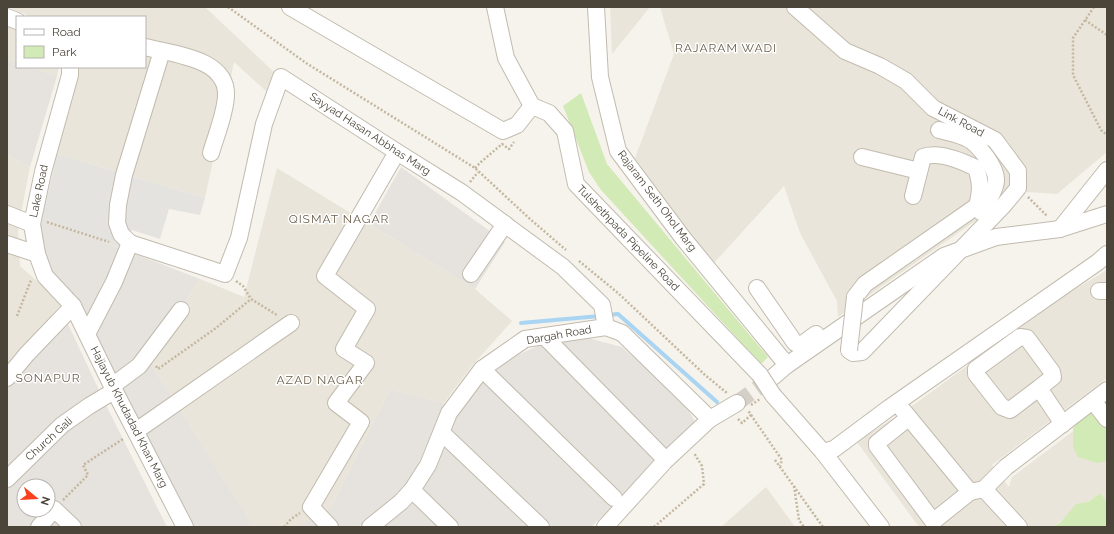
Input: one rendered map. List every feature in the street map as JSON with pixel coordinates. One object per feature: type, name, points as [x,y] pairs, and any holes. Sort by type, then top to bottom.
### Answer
[{"type":"street","points":[[290,7],[503,131],[517,125],[532,106],[506,58],[495,7]]},
{"type":"street","name":"Rajaram Seth Ohol Marg","points":[[596,7],[600,77],[618,151],[683,238],[787,365]]},
{"type":"street","name":"Link Road","points":[[795,7],[845,51],[880,66],[906,81],[933,108],[995,140],[1018,172],[1018,187]]},
{"type":"street","points":[[146,47],[198,59],[216,70],[224,82],[226,95],[224,108],[211,153]]},
{"type":"street","points":[[87,334],[114,282],[128,245],[117,224],[118,206],[124,175],[162,51]]},
{"type":"street","name":"Lake Road","points":[[70,68],[70,75],[43,172],[33,221],[38,257],[45,276],[73,306]]},
{"type":"street","name":"Sayyad Hasan Abbhas Marg","points":[[128,245],[225,274],[239,238],[264,124],[281,77],[461,192],[563,267],[602,305],[605,324]]},
{"type":"street","name":"Tulshethpada Pipeline Road","points":[[532,106],[549,113],[565,131],[576,184],[766,376],[773,395],[823,452],[881,527]]},
{"type":"street","points":[[939,130],[967,138],[979,147],[995,170],[996,182],[978,217],[978,222],[984,226]]},
{"type":"street","points":[[330,527],[311,507],[361,422],[336,403],[366,363],[344,349],[367,309],[325,276],[397,152]]},
{"type":"street","points":[[913,196],[923,157],[929,154],[959,159],[976,168],[980,179],[980,196],[977,206],[866,284],[855,297],[849,350],[853,353],[862,352],[1004,206],[1018,187]]},
{"type":"street","points":[[862,157],[919,171]]},
{"type":"street","points":[[1060,229],[1107,170]]},
{"type":"street","points":[[7,214],[33,221]]},
{"type":"street","points":[[766,376],[787,365],[944,256],[996,237],[1060,229],[1107,214]]},
{"type":"street","points":[[471,274],[505,224]]},
{"type":"street","points":[[757,288],[788,334],[795,343],[799,345],[948,237],[959,251]]},
{"type":"street","points":[[7,244],[38,257]]},
{"type":"street","points":[[823,452],[834,449],[1098,262],[1107,254]]},
{"type":"street","points":[[7,378],[27,354],[73,306]]},
{"type":"street","name":"Hajiayub Khudadad Khan Marg","points":[[73,306],[113,389],[185,527]]},
{"type":"street","name":"Church Gali","points":[[7,479],[62,425],[113,389],[139,366],[181,310]]},
{"type":"street","points":[[136,431],[291,324]]},
{"type":"street","name":"Dargah Road","points":[[370,527],[401,502],[412,490],[428,465],[449,413],[482,369],[525,339],[545,337],[605,324],[622,333],[710,419]]},
{"type":"street","points":[[772,347],[788,334]]},
{"type":"street","points":[[545,337],[660,454]]},
{"type":"street","points":[[1020,337],[1024,337],[1027,338],[1052,372],[1053,377],[1039,388],[1010,410],[1002,407],[976,374],[976,369],[1020,337]]},
{"type":"street","points":[[482,369],[614,498]]},
{"type":"street","points":[[1039,388],[1063,424]]},
{"type":"street","points":[[902,423],[877,443],[877,446],[932,520],[935,520],[977,491],[1107,390]]},
{"type":"street","points":[[1092,401],[1107,419]]},
{"type":"street","points":[[605,527],[664,462],[710,419],[737,403]]},
{"type":"street","points":[[896,404],[977,491],[1019,527]]},
{"type":"street","points":[[442,433],[542,527]]},
{"type":"street","points":[[412,490],[450,527]]},
{"type":"street","points":[[56,511],[73,527]]},
{"type":"street","points":[[39,527],[46,518]]},
{"type":"path","points":[[1094,7],[1073,38],[1073,75],[1101,130],[1107,135]]},
{"type":"path","points":[[1085,20],[1107,35]]},
{"type":"path","points":[[475,168],[502,144]]},
{"type":"path","points":[[1018,187],[1060,229]]},
{"type":"path","points":[[33,221],[128,245]]},
{"type":"path","points":[[17,316],[38,257]]},
{"type":"path","points":[[243,286],[251,299],[291,324]]},
{"type":"path","points":[[147,356],[158,369],[216,328],[251,299]]},
{"type":"path","points":[[751,415],[782,460],[780,466]]},
{"type":"path","points":[[56,507],[88,475],[83,464],[136,431]]},
{"type":"path","points":[[654,527],[704,484],[702,466],[687,441]]},
{"type":"path","points":[[775,460],[823,527]]},
{"type":"path","points":[[794,486],[799,520],[804,527]]},
{"type":"path","points":[[284,527],[291,519],[311,507]]},
{"type":"shaded area","points":[[8,7],[205,7],[274,72],[266,91],[234,62],[205,198],[57,154],[80,68],[146,68],[146,16],[30,16]]},
{"type":"shaded area","points":[[610,7],[650,7],[612,54]]},
{"type":"shaded area","points":[[660,7],[1107,7],[1107,152],[1057,194],[997,190],[981,217],[838,317],[837,301],[800,233],[784,186],[713,264],[635,158],[674,54]]},
{"type":"shaded area","points":[[7,22],[16,26],[16,63],[7,60]]},
{"type":"shaded area","points":[[7,60],[16,63],[16,68],[32,68],[57,76],[30,167],[7,154]]},
{"type":"shaded area","points":[[32,68],[59,68],[57,76]]},
{"type":"shaded area","points":[[7,154],[30,167],[18,229],[20,266],[62,303],[7,368]]},
{"type":"shaded area","points":[[57,154],[205,198],[200,215],[169,209],[160,239],[132,230],[118,247],[42,218]]},
{"type":"shaded area","points":[[401,167],[505,242],[475,289],[369,224]]},
{"type":"shaded area","points":[[277,168],[475,289],[512,321],[471,367],[444,403],[390,389],[331,507],[299,527],[254,527],[147,358],[200,279],[244,297]]},
{"type":"shaded area","points":[[42,218],[200,279],[147,358],[254,527],[192,527],[51,274],[39,242]]},
{"type":"shaded area","points":[[1107,270],[1107,378],[992,465],[1009,487],[1012,477],[1104,408],[1107,413],[1107,502],[1100,493],[1053,527],[919,527],[857,442],[912,406],[1059,299]]},
{"type":"shaded area","points":[[67,322],[106,405],[167,527],[7,527],[7,388],[27,363]]},
{"type":"shaded area","points":[[588,338],[622,347],[683,401],[699,428],[591,527],[382,527],[457,414],[482,382],[513,357],[538,346]]},
{"type":"shaded area","points":[[390,389],[444,403],[417,467],[397,496],[358,527],[299,527],[331,507]]},
{"type":"shaded area","points":[[766,487],[795,527],[721,527]]},
{"type":"green space","points":[[581,93],[607,164],[768,357],[761,364],[601,190],[589,172],[563,106]]},
{"type":"green space","points":[[1107,397],[1107,461],[1097,463],[1078,457],[1073,447],[1073,428],[1089,411]]},
{"type":"green space","points":[[1100,493],[1107,502],[1107,527],[1053,527],[1061,522],[1076,504],[1088,502]]},
{"type":"waterway","points":[[607,315],[618,314],[717,402]]},
{"type":"waterway","points":[[521,323],[600,316]]},
{"type":"tunnel","points":[[737,403],[773,377]]},
{"type":"district","name":"RAJARAM WADI","points":[[726,48]]},
{"type":"district","name":"QISMAT NAGAR","points":[[339,219]]},
{"type":"district","name":"SONAPUR","points":[[48,378]]},
{"type":"district","name":"AZAD NAGAR","points":[[320,380]]}]
